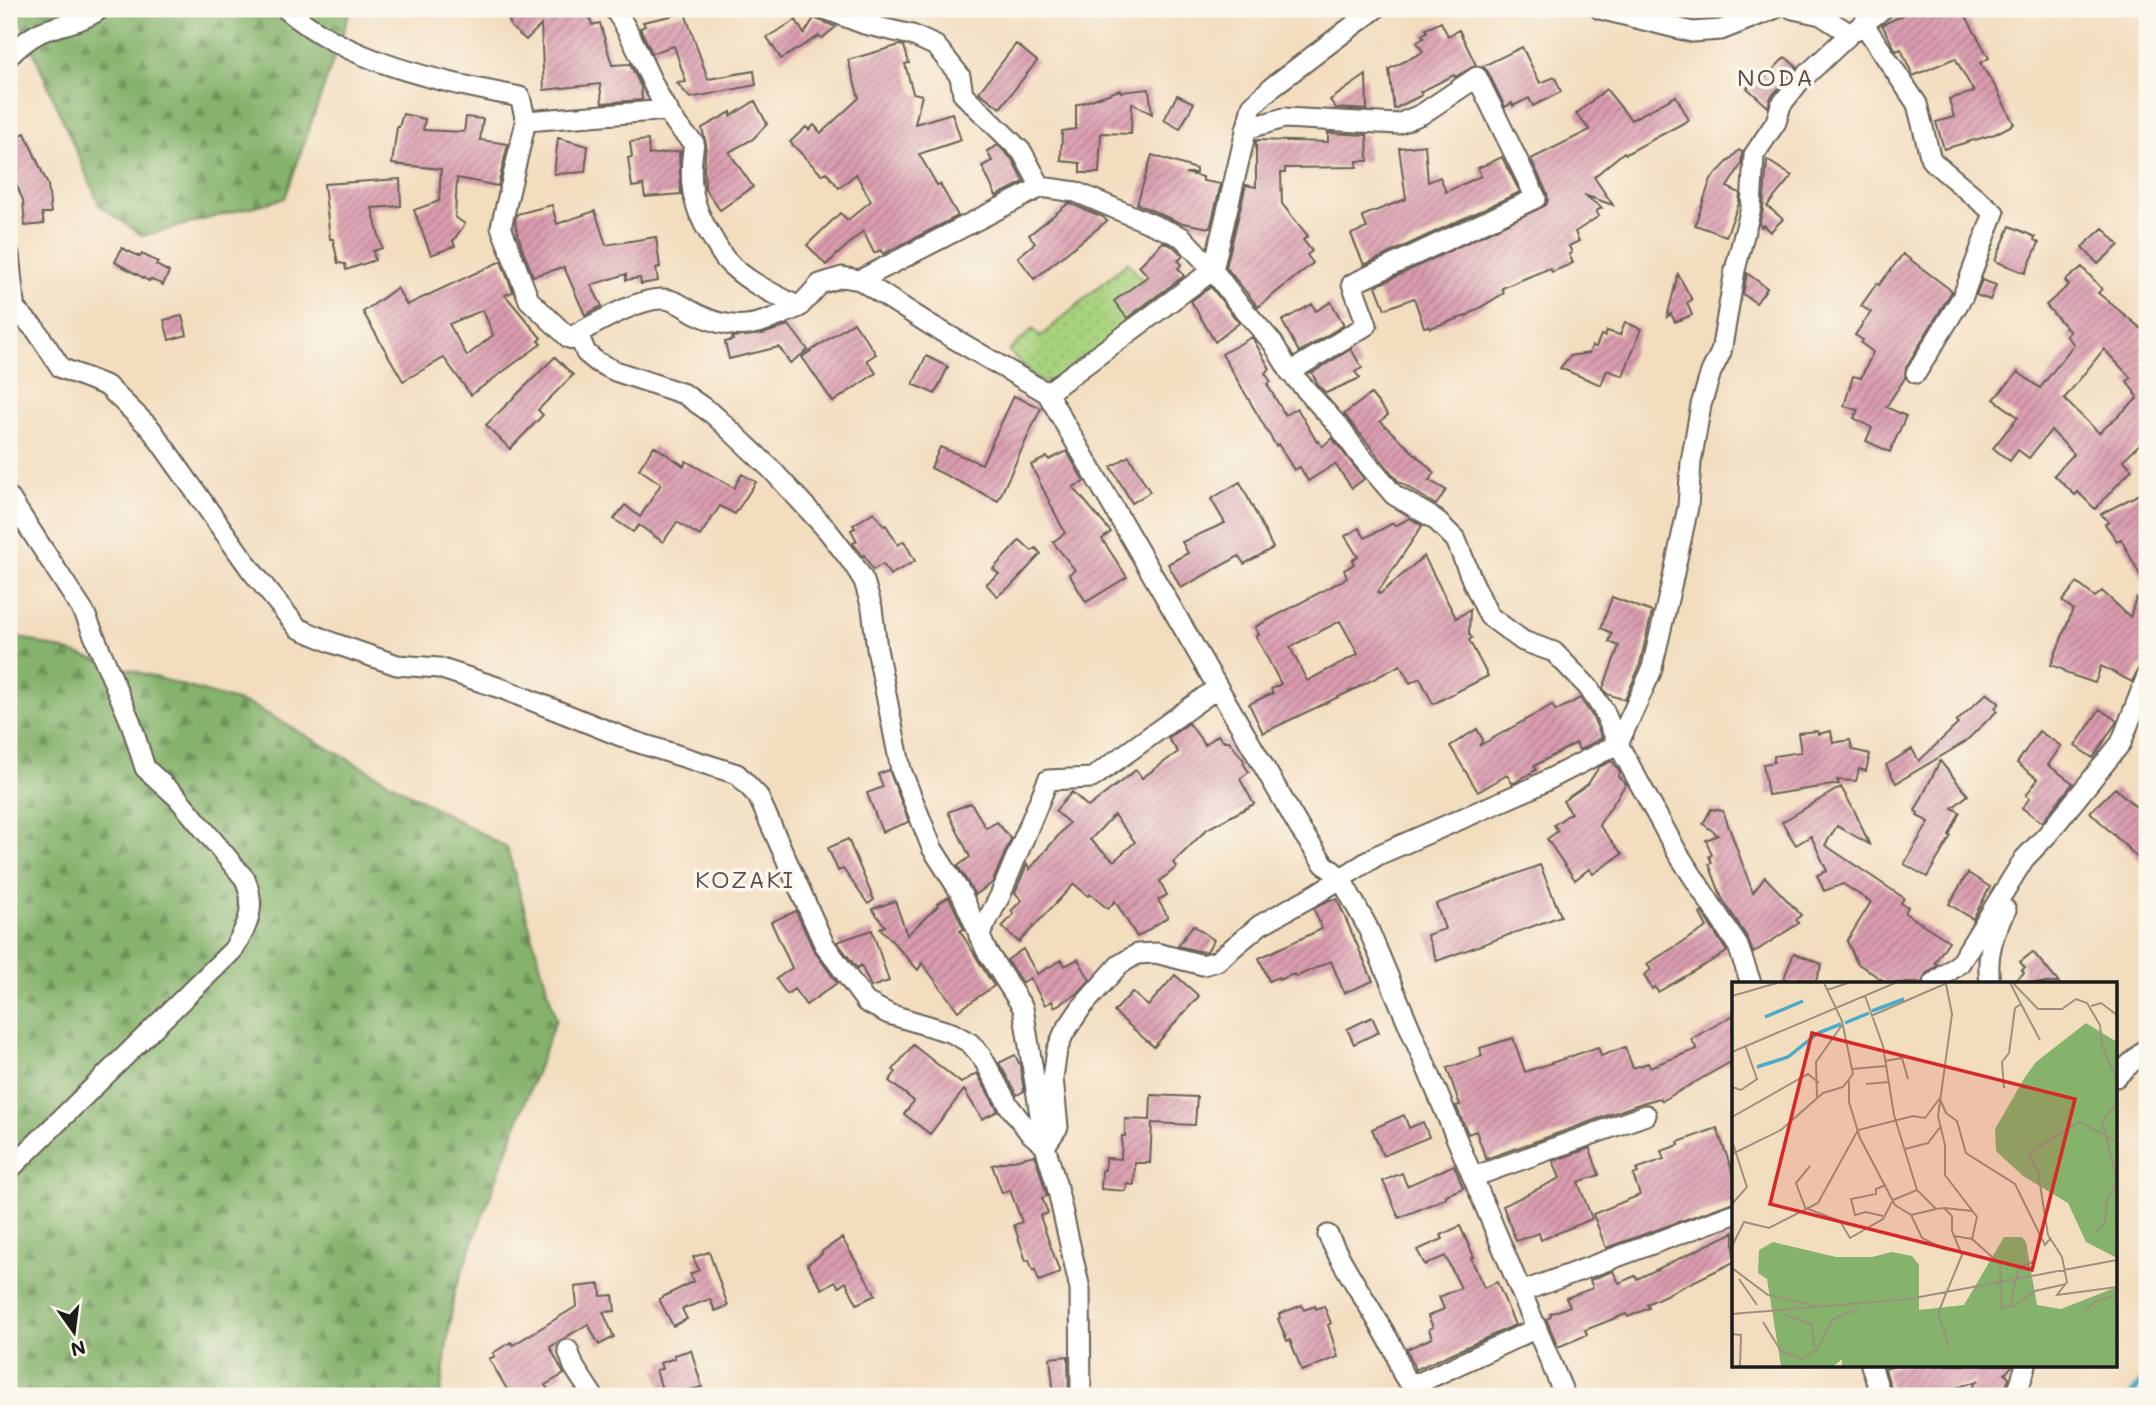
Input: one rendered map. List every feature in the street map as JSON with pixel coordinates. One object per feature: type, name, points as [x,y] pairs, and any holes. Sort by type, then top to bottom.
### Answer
[{"type":"street","points":[[9,56],[21,44],[41,33],[91,16],[100,9]]},
{"type":"street","points":[[286,9],[324,36],[362,55],[443,82],[520,97],[526,121],[501,227],[529,300],[569,338],[581,341],[586,353],[597,362],[615,371],[684,394],[714,415],[793,493],[855,565],[864,581],[872,608],[877,649],[901,770],[932,848],[961,895],[979,936],[1023,1008],[1045,1146],[1058,1187],[1080,1289],[1081,1396]]},
{"type":"street","points":[[617,9],[668,110],[683,134],[694,143],[691,163],[692,194],[700,219],[725,259],[766,289],[799,307]]},
{"type":"street","points":[[825,9],[864,24],[912,35],[936,46],[960,76],[963,94],[1022,152],[1041,187]]},
{"type":"street","points":[[1047,393],[1213,270],[1252,106],[1272,87],[1375,9]]},
{"type":"street","points":[[1600,9],[1692,32],[1721,30],[1773,9]]},
{"type":"street","points":[[1793,9],[1821,15],[1857,29],[1917,104],[1931,160],[1994,213],[1963,296],[1916,373]]},
{"type":"street","points":[[1045,1146],[1058,1127],[1053,1078],[1057,1050],[1064,1033],[1081,1008],[1119,965],[1137,954],[1156,953],[1203,965],[1217,961],[1260,925],[1378,855],[1530,789],[1618,744],[1651,672],[1670,595],[1688,507],[1691,461],[1701,405],[1721,352],[1735,270],[1751,208],[1754,155],[1776,122],[1781,105],[1800,82],[1857,29],[1883,9]]},
{"type":"street","points":[[1246,129],[1284,118],[1398,124],[1423,114],[1477,77],[1536,198],[1352,284],[1367,325],[1290,372]]},
{"type":"street","points":[[526,121],[668,110]]},
{"type":"street","points":[[860,280],[1041,187],[1076,192],[1182,237],[1273,343],[1290,372],[1394,495],[1435,519],[1456,540],[1489,616],[1523,642],[1554,652],[1588,687],[1604,712],[1618,744],[1677,852],[1738,946],[1751,982]]},
{"type":"street","points":[[9,254],[12,307],[36,330],[61,368],[107,386],[151,429],[251,570],[299,628],[332,643],[397,665],[439,668],[503,689],[634,741],[737,774],[758,796],[824,944],[866,1002],[889,1014],[952,1033],[971,1043],[982,1057],[1009,1106],[1045,1146]]},
{"type":"street","points":[[569,338],[632,306],[663,299],[711,321],[729,326],[759,324],[799,307],[820,284],[842,277],[860,280],[1047,393],[1300,829],[1324,864],[1340,877],[1367,926],[1565,1396]]},
{"type":"street","points":[[9,497],[85,614],[131,723],[145,768],[177,797],[245,879],[251,892],[252,909],[247,928],[233,950],[9,1170]]},
{"type":"street","points":[[1935,982],[1960,963],[2024,859],[2121,743],[2147,677]]},
{"type":"street","points":[[979,936],[1000,896],[1048,780],[1091,778],[1217,688]]},
{"type":"street","points":[[1990,982],[1988,971],[1995,930],[2034,862],[2046,835]]},
{"type":"street","points":[[2118,1075],[2147,1048]]},
{"type":"street","points":[[1473,1177],[1646,1115]]},
{"type":"street","points":[[1521,1292],[1732,1215]]},
{"type":"street","points":[[1328,1235],[1393,1347],[1402,1374],[1411,1384],[1421,1382],[1537,1328]]},
{"type":"street","points":[[568,1350],[574,1367],[593,1396]]},
{"type":"street","points":[[1871,1366],[1881,1396]]},
{"type":"street","points":[[2016,1396],[2026,1366]]},
{"type":"green space","points":[[15,9],[351,9],[285,198],[143,236],[100,206]]},
{"type":"green space","points":[[1128,262],[1160,303],[1055,380],[1040,382],[1009,351],[1033,329],[1040,337]]},
{"type":"green space","points":[[9,634],[253,706],[507,848],[556,1019],[454,1293],[440,1396],[9,1396]]},
{"type":"building","points":[[506,9],[570,9],[577,16],[589,13],[592,25],[600,23],[612,65],[630,64],[641,87],[642,100],[602,103],[600,84],[544,90],[541,25],[526,40],[511,27]]},
{"type":"building","points":[[1916,9],[1962,9],[1989,58],[1980,63],[2014,124],[1995,134],[1944,149],[1936,122],[1954,117],[1949,99],[1974,92],[1955,58],[1913,76],[1901,49],[1896,51],[1882,25]]},
{"type":"building","points":[[685,13],[708,79],[754,71],[756,85],[690,98],[677,83],[686,82],[674,46],[652,53],[640,28],[645,26],[643,22]]},
{"type":"building","points":[[814,18],[836,27],[822,38],[819,36],[781,59],[767,37],[796,20],[804,34]]},
{"type":"building","points":[[1441,22],[1448,36],[1459,30],[1476,65],[1420,92],[1422,95],[1394,109],[1389,69],[1423,52],[1417,42],[1424,38],[1422,35],[1427,32],[1426,29]]},
{"type":"building","points":[[1016,44],[1037,61],[1000,108],[979,92]]},
{"type":"building","points":[[904,46],[909,63],[905,64],[913,93],[922,95],[915,124],[952,113],[961,140],[919,154],[958,216],[883,254],[881,250],[874,253],[863,231],[826,265],[807,245],[840,213],[848,220],[871,201],[856,174],[839,188],[826,172],[822,175],[790,142],[806,127],[809,130],[814,125],[821,133],[859,98],[848,60]]},
{"type":"building","points":[[1522,47],[1540,83],[1555,77],[1561,92],[1533,106],[1529,98],[1505,107],[1483,66]]},
{"type":"building","points":[[1785,57],[1797,67],[1771,97],[1768,107],[1747,88],[1761,73],[1766,77]]},
{"type":"building","points":[[1366,75],[1367,110],[1336,108],[1330,100]]},
{"type":"building","points":[[1149,89],[1152,114],[1132,103],[1131,134],[1101,133],[1099,173],[1080,173],[1080,163],[1061,161],[1062,131],[1076,129],[1076,105],[1120,90]]},
{"type":"building","points":[[1606,89],[1631,120],[1676,96],[1689,120],[1626,154],[1624,152],[1594,177],[1613,205],[1584,195],[1602,208],[1596,211],[1599,216],[1575,232],[1579,241],[1569,246],[1573,263],[1552,272],[1550,268],[1502,288],[1504,293],[1466,316],[1430,328],[1424,327],[1414,298],[1385,309],[1376,286],[1546,205],[1547,193],[1531,159],[1590,130],[1576,114]]},
{"type":"building","points":[[1177,95],[1194,103],[1180,129],[1164,120]]},
{"type":"building","points":[[755,101],[767,124],[753,139],[729,152],[753,187],[720,210],[705,189],[706,144],[702,128],[731,112],[731,116]]},
{"type":"building","points":[[403,114],[425,119],[423,130],[464,132],[466,117],[483,119],[480,140],[508,144],[498,186],[457,178],[455,217],[465,224],[453,241],[455,246],[431,255],[414,210],[439,201],[441,169],[392,164],[397,127]]},
{"type":"building","points":[[25,133],[48,185],[51,213],[42,213],[44,224],[25,226],[23,200],[9,168],[9,140]]},
{"type":"building","points":[[1328,133],[1367,135],[1368,161],[1357,161],[1357,167],[1285,168],[1285,173],[1281,173],[1282,204],[1308,236],[1303,240],[1312,251],[1307,255],[1313,263],[1258,307],[1226,267],[1246,185],[1256,187],[1256,140],[1328,142]]},
{"type":"building","points":[[558,138],[588,146],[585,172],[554,174]]},
{"type":"building","points":[[648,140],[649,155],[681,151],[681,194],[645,197],[643,185],[632,187],[628,158],[632,157],[630,142]]},
{"type":"building","points":[[998,145],[1012,159],[1024,182],[996,196],[982,166],[992,161],[987,151]]},
{"type":"building","points":[[1425,145],[1428,182],[1440,177],[1446,192],[1481,176],[1478,168],[1502,157],[1520,192],[1364,265],[1351,234],[1367,228],[1362,216],[1406,199],[1399,148]]},
{"type":"building","points":[[1739,150],[1742,152],[1741,165],[1727,187],[1740,193],[1739,203],[1726,236],[1695,225],[1711,179]]},
{"type":"building","points":[[1152,155],[1196,169],[1196,173],[1185,173],[1203,177],[1203,181],[1221,184],[1210,228],[1178,222],[1137,204]]},
{"type":"building","points":[[1767,160],[1792,176],[1767,206],[1783,219],[1770,232],[1759,224],[1763,209]]},
{"type":"building","points":[[400,179],[401,206],[372,208],[382,248],[373,251],[375,260],[346,270],[345,264],[338,263],[333,239],[330,239],[324,184]]},
{"type":"building","points":[[1069,203],[1107,221],[1034,279],[1018,257],[1035,243],[1029,235]]},
{"type":"building","points":[[552,205],[557,224],[595,211],[606,245],[656,237],[660,267],[656,268],[658,281],[641,284],[640,278],[626,280],[626,274],[591,285],[602,306],[585,315],[564,267],[533,276],[522,248],[515,223],[517,214]]},
{"type":"building","points":[[2010,226],[2035,237],[2034,240],[2039,243],[2025,273],[1995,261]]},
{"type":"building","points":[[2103,228],[2119,245],[2098,264],[2082,247]]},
{"type":"building","points":[[1163,242],[1174,247],[1183,256],[1178,261],[1182,264],[1178,268],[1184,276],[1127,318],[1114,301],[1148,276],[1139,266]]},
{"type":"building","points":[[122,248],[158,262],[156,265],[169,272],[163,285],[150,279],[149,281],[115,262]]},
{"type":"building","points":[[1903,254],[1952,291],[1906,367],[1905,378],[1886,407],[1906,416],[1890,452],[1866,441],[1872,428],[1854,418],[1858,410],[1844,406],[1853,376],[1861,378],[1873,352],[1855,335],[1871,312],[1861,306]]},
{"type":"building","points":[[501,261],[513,292],[505,295],[541,338],[538,341],[541,344],[471,395],[444,358],[403,381],[363,312],[397,288],[407,305]],"holes":[[[483,310],[493,335],[467,356],[449,324]]]},
{"type":"building","points":[[2082,267],[2102,289],[2098,293],[2144,331],[2147,337],[2147,437],[2123,460],[2132,469],[2095,509],[2078,492],[2075,495],[2054,475],[2074,454],[2051,430],[2029,458],[2018,450],[2010,461],[1993,448],[2018,417],[1994,399],[2018,372],[2040,388],[2074,344],[2066,336],[2070,332],[2046,305],[2069,285],[2065,281]],"holes":[[[2104,349],[2131,378],[2127,381],[2138,398],[2099,433],[2064,399]]]},
{"type":"building","points":[[1747,273],[1767,288],[1756,303],[1743,294]]},
{"type":"building","points":[[1678,274],[1692,300],[1687,303],[1692,315],[1675,322],[1671,314],[1667,317]]},
{"type":"building","points":[[1982,280],[1996,285],[1990,300],[1976,295]]},
{"type":"building","points":[[1211,287],[1239,323],[1215,342],[1191,301]]},
{"type":"building","points":[[1331,302],[1344,325],[1299,352],[1282,321],[1312,304],[1316,311]]},
{"type":"building","points":[[182,316],[187,335],[169,340],[164,320]]},
{"type":"building","points":[[854,322],[876,354],[867,360],[876,373],[833,402],[802,357]]},
{"type":"building","points":[[1625,322],[1641,329],[1623,376],[1607,370],[1601,385],[1560,368],[1570,356],[1589,353],[1592,346],[1596,347],[1601,335],[1605,336],[1607,331],[1620,335]]},
{"type":"building","points":[[789,325],[808,350],[790,363],[779,347],[729,359],[725,342],[733,340],[732,337],[763,334]]},
{"type":"building","points":[[1252,337],[1270,369],[1265,373],[1271,382],[1267,384],[1285,415],[1297,408],[1322,447],[1332,438],[1364,479],[1352,488],[1335,464],[1308,481],[1300,467],[1294,470],[1278,444],[1276,446],[1222,354]]},
{"type":"building","points":[[1351,349],[1362,368],[1355,372],[1360,378],[1326,393],[1312,373]]},
{"type":"building","points":[[926,356],[948,367],[935,394],[913,384]]},
{"type":"building","points":[[555,357],[573,375],[538,410],[543,415],[510,449],[486,425]]},
{"type":"building","points":[[1371,394],[1388,415],[1380,421],[1435,473],[1429,480],[1446,490],[1436,505],[1398,481],[1344,414]]},
{"type":"building","points":[[1014,396],[1041,408],[998,501],[931,468],[940,447],[982,464]]},
{"type":"building","points":[[654,446],[684,466],[686,461],[734,488],[742,474],[756,482],[735,514],[720,506],[700,536],[677,522],[663,542],[639,525],[633,532],[614,519],[625,505],[640,517],[661,484],[639,469]]},
{"type":"building","points":[[1067,451],[1084,482],[1073,487],[1111,532],[1102,539],[1127,577],[1086,602],[1069,574],[1075,570],[1053,542],[1065,533],[1031,465]]},
{"type":"building","points":[[1129,456],[1150,492],[1132,503],[1111,467]]},
{"type":"building","points":[[1240,482],[1273,548],[1244,564],[1239,556],[1181,588],[1168,564],[1188,553],[1182,542],[1225,523],[1211,499]]},
{"type":"building","points":[[2147,490],[2147,588],[2121,539],[2117,541],[2105,524],[2109,522],[2101,514]]},
{"type":"building","points":[[874,512],[898,545],[904,541],[915,561],[890,575],[883,564],[873,570],[853,543],[857,541],[851,530],[855,528],[853,525]]},
{"type":"building","points":[[1410,518],[1422,526],[1378,592],[1380,594],[1424,556],[1456,618],[1470,610],[1469,634],[1472,638],[1469,640],[1488,676],[1433,704],[1420,678],[1410,683],[1400,665],[1263,733],[1249,704],[1273,693],[1271,689],[1281,684],[1256,636],[1259,635],[1255,627],[1347,578],[1344,570],[1354,564],[1352,560],[1358,557],[1345,536],[1359,528],[1365,538],[1393,523],[1395,526]],"holes":[[[1340,621],[1358,654],[1307,681],[1290,647]]]},
{"type":"building","points":[[1020,540],[1032,551],[1036,548],[1041,554],[1011,586],[997,596],[986,584],[999,574],[993,569]]},
{"type":"building","points":[[2077,583],[2095,597],[2102,591],[2130,617],[2136,598],[2147,610],[2147,664],[2139,667],[2132,682],[2101,666],[2095,683],[2065,673],[2064,670],[2051,665],[2073,609],[2062,601]]},
{"type":"building","points":[[1612,597],[1652,612],[1639,668],[1625,700],[1607,694],[1603,688],[1619,646],[1609,642],[1612,633],[1601,628]]},
{"type":"building","points":[[1987,693],[1999,703],[1995,708],[1997,711],[1965,742],[1896,783],[1886,765],[1912,749],[1919,761]]},
{"type":"building","points":[[1580,698],[1593,717],[1602,738],[1579,750],[1576,743],[1534,766],[1536,770],[1514,783],[1507,775],[1478,792],[1450,746],[1477,729],[1483,740],[1479,746],[1552,705],[1556,711]]},
{"type":"building","points":[[2100,709],[2117,721],[2093,758],[2075,746]]},
{"type":"building","points":[[1189,723],[1205,745],[1218,735],[1223,741],[1229,741],[1249,772],[1240,779],[1254,804],[1207,829],[1173,863],[1177,867],[1160,881],[1167,895],[1158,900],[1168,917],[1137,937],[1115,901],[1108,909],[1074,884],[1019,942],[1002,927],[1014,914],[1011,911],[1022,900],[1015,893],[1027,864],[1030,869],[1069,823],[1055,811],[1072,792],[1088,807],[1136,770],[1142,778],[1178,752],[1168,738]],"holes":[[[1114,815],[1135,842],[1114,861],[1090,840]]]},
{"type":"building","points":[[1817,731],[1818,734],[1831,731],[1833,743],[1850,740],[1853,750],[1870,754],[1866,771],[1859,769],[1856,781],[1837,780],[1839,784],[1768,795],[1763,764],[1774,762],[1774,756],[1801,752],[1798,733]]},
{"type":"building","points":[[2039,731],[2061,746],[2048,765],[2073,783],[2042,822],[2022,808],[2030,798],[2026,795],[2038,779],[2017,763]]},
{"type":"building","points":[[1612,761],[1620,773],[1618,777],[1626,784],[1599,825],[1622,854],[1593,874],[1589,869],[1575,880],[1547,839],[1558,831],[1554,825],[1571,813],[1563,801],[1588,784],[1599,767]]},
{"type":"building","points":[[1940,761],[1968,795],[1952,808],[1960,812],[1949,835],[1951,836],[1927,877],[1904,864],[1929,822],[1917,816],[1915,811]]},
{"type":"building","points":[[889,770],[909,822],[882,832],[867,793],[883,787],[878,774]]},
{"type":"building","points":[[1841,787],[1869,844],[1837,826],[1825,845],[1904,898],[1901,903],[1908,907],[1905,913],[1949,941],[1935,962],[1938,965],[1926,974],[1922,982],[1886,982],[1857,963],[1847,941],[1871,902],[1843,884],[1824,891],[1817,875],[1827,871],[1811,836],[1796,845],[1782,822]]},
{"type":"building","points":[[2115,788],[2136,807],[2147,795],[2147,867],[2090,812]]},
{"type":"building","points":[[971,803],[986,828],[997,822],[1011,839],[992,883],[975,895],[958,866],[970,857],[948,812]]},
{"type":"building","points":[[1711,809],[1723,811],[1753,893],[1765,877],[1801,915],[1796,920],[1799,923],[1753,953],[1748,939],[1722,898],[1709,864],[1712,863],[1709,856],[1712,855],[1706,840],[1718,835],[1703,824]]},
{"type":"building","points":[[848,839],[874,900],[868,904],[843,869],[838,871],[828,848]]},
{"type":"building","points":[[1540,865],[1561,916],[1437,961],[1427,935],[1445,929],[1436,904]]},
{"type":"building","points":[[1968,873],[1990,887],[1973,919],[1949,904]]},
{"type":"building","points":[[949,897],[964,929],[960,931],[994,986],[958,1011],[922,963],[918,970],[880,928],[885,926],[872,909],[895,901],[907,935],[938,906],[937,904]]},
{"type":"building","points":[[1337,899],[1373,981],[1344,993],[1331,961],[1296,977],[1294,974],[1269,981],[1259,958],[1322,929],[1314,909]]},
{"type":"building","points":[[796,911],[813,949],[837,983],[806,1005],[794,989],[787,994],[776,979],[792,968],[771,922]]},
{"type":"building","points":[[1702,912],[1727,952],[1658,992],[1655,987],[1652,989],[1644,975],[1651,970],[1647,964],[1707,927],[1700,914]]},
{"type":"building","points":[[1193,925],[1214,940],[1207,951],[1178,946]]},
{"type":"building","points":[[872,930],[889,981],[871,987],[861,965],[857,968],[837,942]]},
{"type":"building","points":[[1023,949],[1037,974],[1062,960],[1065,966],[1078,959],[1090,980],[1077,994],[1054,1007],[1052,1001],[1045,1005],[1030,978],[1022,983],[1007,960]]},
{"type":"building","points":[[2033,952],[2058,982],[2012,982],[2024,973],[2022,970],[2025,968],[2020,962]]},
{"type":"building","points":[[1794,953],[1822,964],[1815,982],[1782,982]]},
{"type":"building","points":[[1175,975],[1199,996],[1154,1047],[1114,1012],[1132,992],[1148,1006]]},
{"type":"building","points":[[1732,1016],[1732,1061],[1662,1101],[1660,1098],[1642,1103],[1486,1159],[1476,1131],[1468,1134],[1456,1106],[1460,1105],[1447,1068],[1482,1056],[1480,1048],[1513,1038],[1525,1072],[1598,1047],[1601,1056],[1625,1047],[1633,1068],[1648,1063],[1650,1067],[1697,1049],[1691,1039]]},
{"type":"building","points":[[1372,1017],[1379,1032],[1354,1044],[1347,1029]]},
{"type":"building","points":[[913,1045],[961,1083],[977,1073],[998,1111],[982,1119],[964,1090],[930,1134],[904,1114],[914,1101],[889,1081],[896,1072],[893,1070]]},
{"type":"building","points":[[1015,1055],[1020,1065],[1024,1091],[1017,1095],[999,1063]]},
{"type":"building","points":[[1151,1095],[1197,1097],[1195,1125],[1152,1123],[1150,1163],[1135,1163],[1134,1185],[1127,1184],[1126,1191],[1101,1189],[1106,1158],[1121,1159],[1125,1119],[1150,1120]]},
{"type":"building","points":[[1404,1115],[1409,1128],[1423,1122],[1429,1137],[1383,1156],[1372,1129]]},
{"type":"building","points":[[1717,1128],[1732,1170],[1732,1203],[1606,1248],[1593,1214],[1640,1195],[1633,1175],[1638,1173],[1636,1169],[1664,1159],[1661,1151],[1679,1145],[1678,1142]]},
{"type":"building","points":[[1590,1148],[1599,1175],[1578,1182],[1592,1219],[1541,1240],[1539,1233],[1516,1241],[1503,1206],[1560,1178],[1553,1161]]},
{"type":"building","points":[[1035,1155],[1047,1196],[1042,1198],[1048,1213],[1040,1216],[1060,1273],[1039,1281],[1029,1260],[1026,1261],[1014,1225],[1022,1222],[1010,1190],[1002,1193],[992,1165]]},
{"type":"building","points":[[1454,1165],[1463,1188],[1399,1218],[1383,1181],[1402,1173],[1407,1186]]},
{"type":"building","points":[[1460,1226],[1484,1288],[1497,1282],[1515,1325],[1415,1370],[1407,1349],[1432,1338],[1429,1329],[1433,1327],[1428,1316],[1444,1309],[1439,1297],[1461,1288],[1445,1256],[1425,1265],[1417,1250],[1443,1239],[1441,1235]]},
{"type":"building","points":[[1732,1233],[1732,1263],[1647,1304],[1649,1308],[1585,1330],[1587,1335],[1558,1347],[1546,1319],[1551,1317],[1550,1314],[1570,1306],[1566,1298],[1593,1288],[1590,1280],[1613,1271],[1619,1283],[1635,1276],[1637,1279]]},
{"type":"building","points":[[842,1238],[876,1295],[857,1304],[846,1282],[839,1287],[835,1281],[822,1289],[807,1264]]},
{"type":"building","points":[[709,1252],[728,1306],[715,1311],[710,1299],[682,1309],[687,1319],[673,1326],[659,1299],[694,1281],[690,1274],[699,1270],[693,1257]]},
{"type":"building","points":[[600,1284],[601,1296],[613,1295],[615,1311],[603,1312],[614,1337],[599,1345],[588,1324],[550,1347],[564,1374],[545,1385],[553,1396],[511,1396],[489,1359],[495,1356],[493,1353],[511,1342],[513,1345],[577,1306],[575,1287]]},
{"type":"building","points":[[1302,1305],[1304,1310],[1324,1306],[1331,1323],[1328,1325],[1338,1357],[1302,1371],[1278,1319],[1279,1314]]},
{"type":"building","points":[[691,1350],[702,1387],[664,1396],[656,1370],[662,1369],[660,1363]]},
{"type":"building","points":[[1068,1356],[1069,1396],[1054,1396],[1050,1358]]},
{"type":"building","points":[[1894,1366],[2012,1366],[2005,1374],[2009,1377],[2003,1396],[1966,1396],[1977,1381],[1933,1396],[1893,1396],[1885,1369]]},
{"type":"waterway","points":[[2131,1396],[2147,1374]]},
{"type":"district","name":"NODA","points":[[1776,78]]},
{"type":"district","name":"KOZAKI","points":[[745,880]]}]
